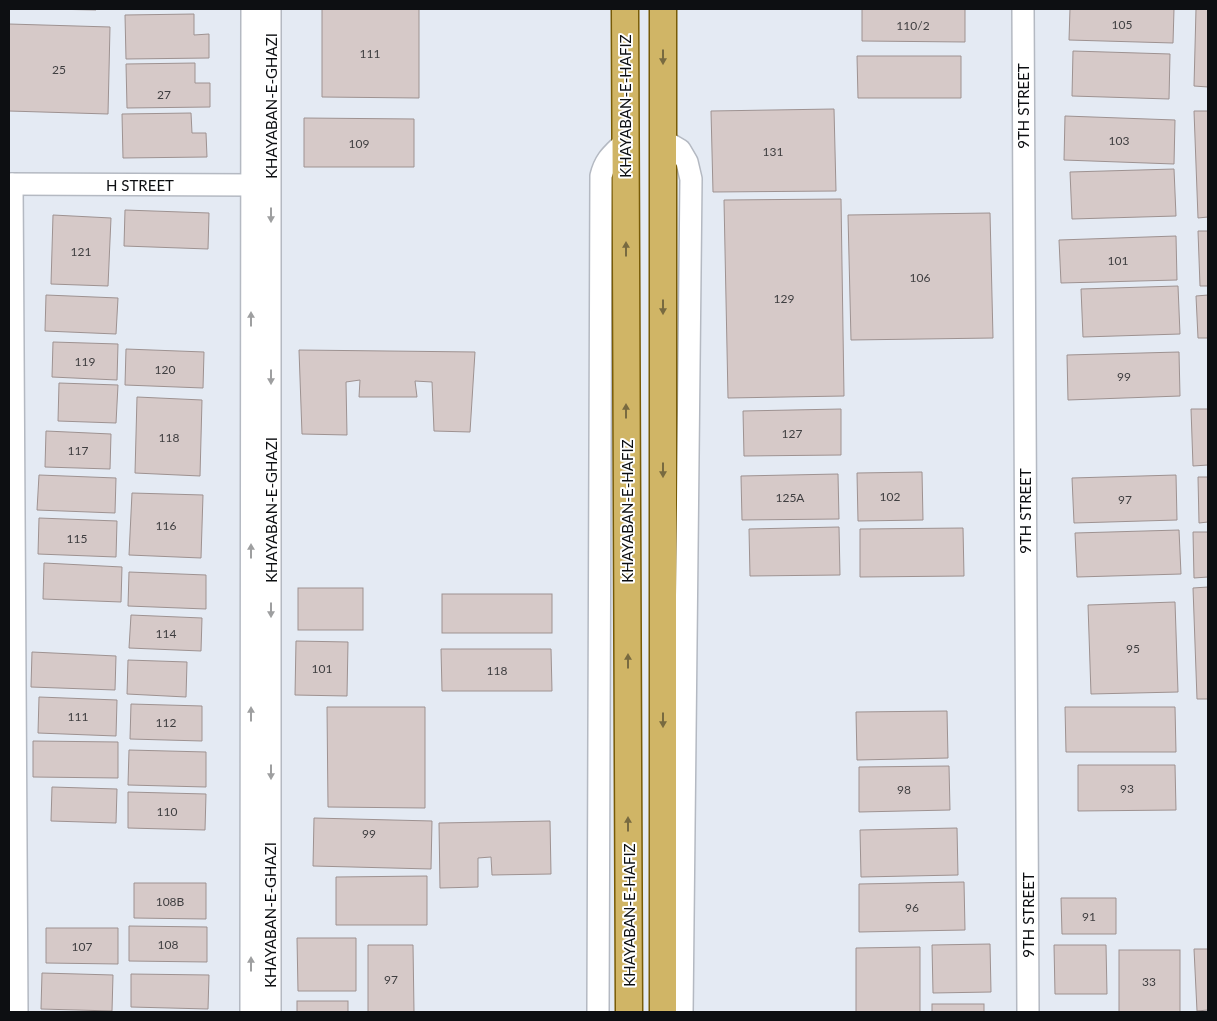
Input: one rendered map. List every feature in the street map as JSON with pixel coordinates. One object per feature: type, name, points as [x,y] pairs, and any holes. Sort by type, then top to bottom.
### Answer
[{"type":"main road","name":"KHAYABAN-E-HAFIZ","points":[[625,9],[629,1012]]},
{"type":"main road","points":[[663,9],[663,1012]]},
{"type":"street","name":"KHAYABAN-E-GHAZI","points":[[252,9],[261,185],[270,1012]]},
{"type":"street","name":"KHAYABAN-E-GHAZI","points":[[252,1012],[261,185],[270,9]]},
{"type":"street","name":"9TH STREET","points":[[1022,9],[1028,1012]]},
{"type":"street","points":[[663,140],[680,150],[691,179],[682,1012]]},
{"type":"street","points":[[598,1012],[601,176],[607,160],[625,142]]},
{"type":"street","name":"H STREET","points":[[10,184],[261,185]]},
{"type":"street","points":[[10,184],[18,1012]]},
{"type":"building","points":[[48,9],[96,9],[96,10]]},
{"type":"building","points":[[322,9],[419,9],[419,98],[322,97]]},
{"type":"building","points":[[862,9],[965,9],[965,42],[862,41]]},
{"type":"building","points":[[1070,9],[1174,9],[1173,43],[1069,40]]},
{"type":"building","points":[[1196,9],[1208,9],[1208,87],[1194,86]]},
{"type":"building","points":[[194,14],[194,35],[209,34],[209,58],[126,59],[125,15]]},
{"type":"building","points":[[9,24],[110,27],[108,114],[9,111]]},
{"type":"building","points":[[1073,51],[1170,54],[1169,99],[1072,96]]},
{"type":"building","points":[[857,56],[961,56],[961,98],[858,98]]},
{"type":"building","points":[[195,63],[195,83],[210,83],[210,107],[127,108],[126,64]]},
{"type":"building","points":[[834,109],[836,191],[713,192],[711,111]]},
{"type":"building","points":[[1194,111],[1208,111],[1208,217],[1198,218]]},
{"type":"building","points":[[191,113],[192,133],[206,133],[207,157],[123,158],[122,114]]},
{"type":"building","points":[[1065,116],[1175,120],[1174,164],[1064,160]]},
{"type":"building","points":[[304,118],[414,119],[414,167],[304,167]]},
{"type":"building","points":[[1174,169],[1176,216],[1072,219],[1070,172]]},
{"type":"building","points":[[841,199],[844,396],[728,398],[724,200]]},
{"type":"building","points":[[125,210],[209,213],[208,249],[124,246]]},
{"type":"building","points":[[990,213],[993,338],[851,340],[848,215]]},
{"type":"building","points":[[53,215],[111,218],[108,286],[51,284]]},
{"type":"building","points":[[1198,231],[1208,231],[1208,286],[1200,286]]},
{"type":"building","points":[[1176,236],[1177,280],[1061,283],[1059,240]]},
{"type":"building","points":[[1178,286],[1180,334],[1083,337],[1081,289]]},
{"type":"building","points":[[46,295],[118,298],[116,334],[45,331]]},
{"type":"building","points":[[1208,295],[1208,338],[1198,338],[1196,296]]},
{"type":"building","points":[[53,342],[118,344],[117,380],[52,377]]},
{"type":"building","points":[[126,349],[204,352],[203,388],[125,385]]},
{"type":"building","points":[[299,350],[475,352],[470,432],[434,431],[432,382],[415,381],[417,397],[359,397],[360,380],[346,382],[347,435],[302,434]]},
{"type":"building","points":[[1179,352],[1180,396],[1068,400],[1067,355]]},
{"type":"building","points":[[59,383],[118,385],[116,423],[58,421]]},
{"type":"building","points":[[137,397],[202,400],[200,476],[135,473]]},
{"type":"building","points":[[841,409],[841,455],[744,456],[743,411]]},
{"type":"building","points":[[1191,409],[1208,409],[1208,465],[1193,466]]},
{"type":"building","points":[[46,431],[111,434],[110,469],[45,467]]},
{"type":"building","points":[[922,472],[923,520],[858,521],[857,473]]},
{"type":"building","points":[[838,474],[839,519],[742,520],[741,476]]},
{"type":"building","points":[[39,475],[116,478],[115,513],[37,510]]},
{"type":"building","points":[[1176,475],[1177,520],[1074,523],[1072,478]]},
{"type":"building","points":[[1198,477],[1208,477],[1208,522],[1199,523]]},
{"type":"building","points":[[132,493],[203,495],[201,558],[129,555]]},
{"type":"building","points":[[39,518],[117,521],[116,557],[38,554]]},
{"type":"building","points":[[839,527],[840,575],[750,576],[749,529]]},
{"type":"building","points":[[963,528],[964,576],[860,577],[860,529]]},
{"type":"building","points":[[1179,530],[1181,574],[1077,577],[1075,533]]},
{"type":"building","points":[[1193,532],[1208,532],[1208,577],[1194,578]]},
{"type":"building","points":[[44,563],[122,567],[121,602],[43,599]]},
{"type":"building","points":[[129,572],[206,575],[206,609],[128,606]]},
{"type":"building","points":[[1208,587],[1208,699],[1197,699],[1193,588]]},
{"type":"building","points":[[298,588],[363,588],[363,630],[298,630]]},
{"type":"building","points":[[442,594],[552,594],[552,633],[442,633]]},
{"type":"building","points":[[1175,602],[1178,692],[1091,694],[1088,605]]},
{"type":"building","points":[[131,615],[202,618],[201,651],[129,648]]},
{"type":"building","points":[[296,641],[348,642],[347,696],[295,695]]},
{"type":"building","points":[[441,649],[551,649],[552,691],[442,691]]},
{"type":"building","points":[[32,652],[116,656],[115,690],[31,687]]},
{"type":"building","points":[[128,660],[187,662],[186,697],[127,694]]},
{"type":"building","points":[[39,697],[117,700],[116,736],[38,733]]},
{"type":"building","points":[[131,704],[202,706],[202,741],[130,739]]},
{"type":"building","points":[[327,707],[425,707],[425,808],[328,807]]},
{"type":"building","points":[[1065,707],[1175,707],[1176,752],[1066,752]]},
{"type":"building","points":[[947,711],[948,758],[857,760],[856,712]]},
{"type":"building","points":[[33,741],[118,742],[118,778],[33,777]]},
{"type":"building","points":[[129,750],[206,752],[206,787],[128,785]]},
{"type":"building","points":[[1078,765],[1175,765],[1176,810],[1078,811]]},
{"type":"building","points":[[949,766],[950,810],[859,812],[859,767]]},
{"type":"building","points":[[52,787],[117,789],[116,823],[51,821]]},
{"type":"building","points":[[128,792],[206,794],[205,830],[128,828]]},
{"type":"building","points":[[314,818],[432,821],[431,869],[313,866]]},
{"type":"building","points":[[550,821],[551,874],[492,875],[491,857],[478,858],[478,887],[440,888],[439,823]]},
{"type":"building","points":[[957,828],[958,875],[861,877],[860,830]]},
{"type":"building","points":[[427,876],[427,925],[336,925],[336,877]]},
{"type":"building","points":[[964,882],[965,930],[859,932],[859,884]]},
{"type":"building","points":[[134,883],[206,883],[206,919],[134,918]]},
{"type":"building","points":[[1061,898],[1116,898],[1116,934],[1062,934]]},
{"type":"building","points":[[129,926],[207,927],[207,962],[129,961]]},
{"type":"building","points":[[46,928],[118,928],[118,964],[46,963]]},
{"type":"building","points":[[297,938],[356,938],[356,991],[298,991]]},
{"type":"building","points":[[990,944],[991,992],[933,993],[932,945]]},
{"type":"building","points":[[368,945],[413,945],[414,1012],[368,1012]]},
{"type":"building","points":[[1054,945],[1106,945],[1107,994],[1055,994]]},
{"type":"building","points":[[920,947],[920,1012],[856,1012],[856,948]]},
{"type":"building","points":[[1194,949],[1208,949],[1208,1010],[1197,1011]]},
{"type":"building","points":[[1119,950],[1180,950],[1180,1012],[1119,1012]]},
{"type":"building","points":[[42,973],[113,975],[112,1011],[41,1009]]},
{"type":"building","points":[[131,974],[209,975],[208,1009],[131,1007]]},
{"type":"building","points":[[297,1001],[348,1001],[348,1012],[297,1012]]},
{"type":"building","points":[[932,1004],[984,1004],[984,1012],[932,1012]]}]
